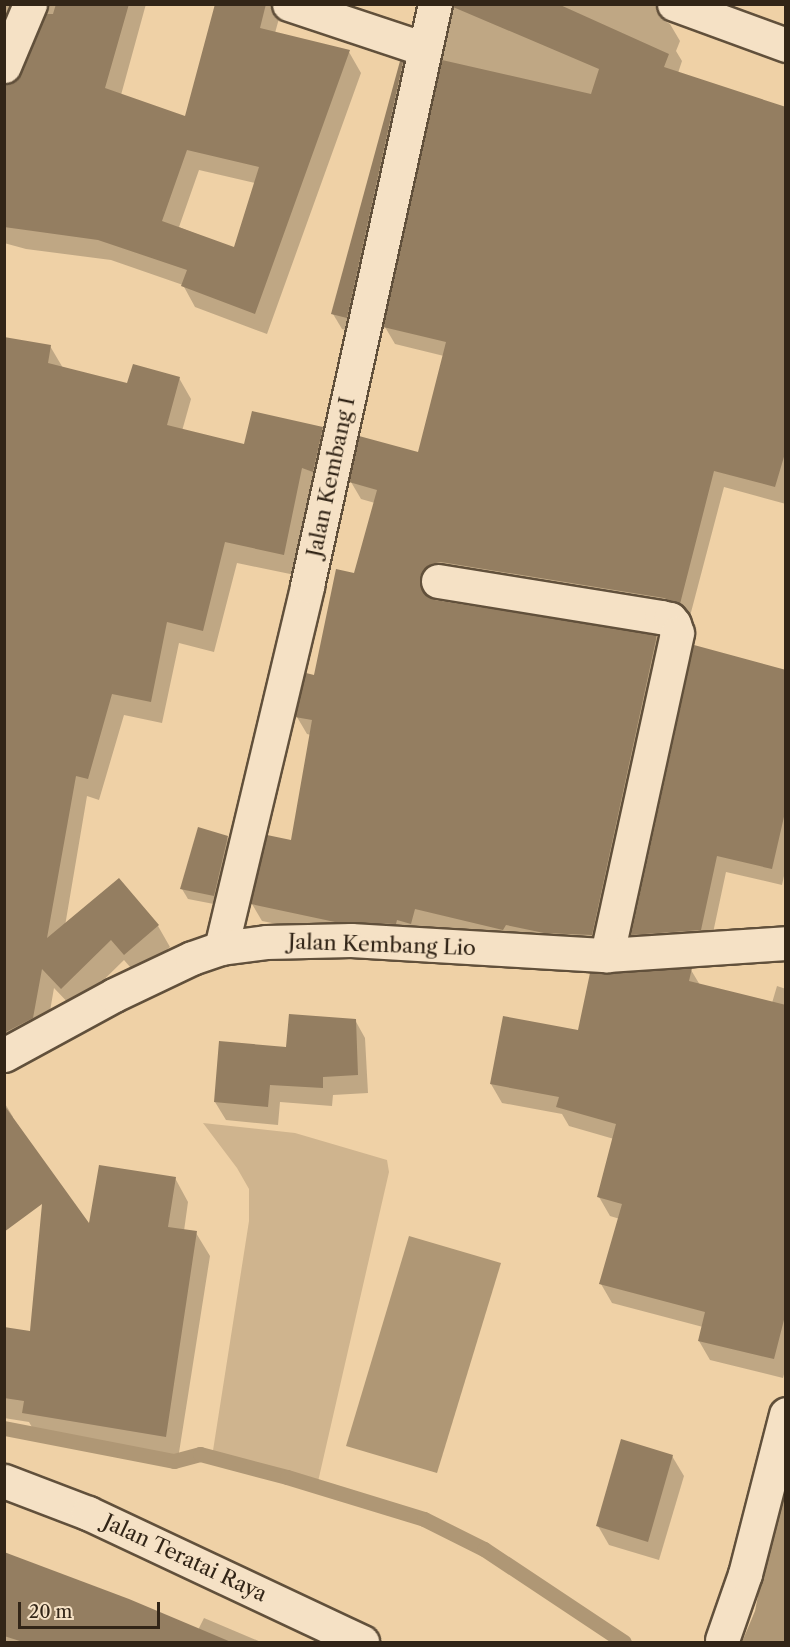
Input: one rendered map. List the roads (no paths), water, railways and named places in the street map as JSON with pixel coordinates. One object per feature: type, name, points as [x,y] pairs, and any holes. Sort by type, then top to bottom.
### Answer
[{"type":"street","points":[[4,66],[30,4]]},
{"type":"street","points":[[289,4],[424,49]]},
{"type":"street","name":"Jalan Kembang I","points":[[221,948],[307,586],[435,4]]},
{"type":"street","points":[[674,4],[786,45]]},
{"type":"street","points":[[438,581],[661,617],[670,619],[674,624],[677,633],[608,955]]},
{"type":"street","name":"Jalan Kembang Lio","points":[[4,1055],[114,995],[192,958],[221,948],[266,942],[351,940],[608,955],[786,943]]},
{"type":"street","points":[[722,1640],[745,1574],[786,1414]]},
{"type":"street","name":"Jalan Teratai Raya","points":[[4,1481],[88,1513],[362,1642]]},
{"type":"waterway","points":[[4,1428],[174,1461],[200,1454],[287,1477],[424,1519],[484,1549],[624,1642]]}]
